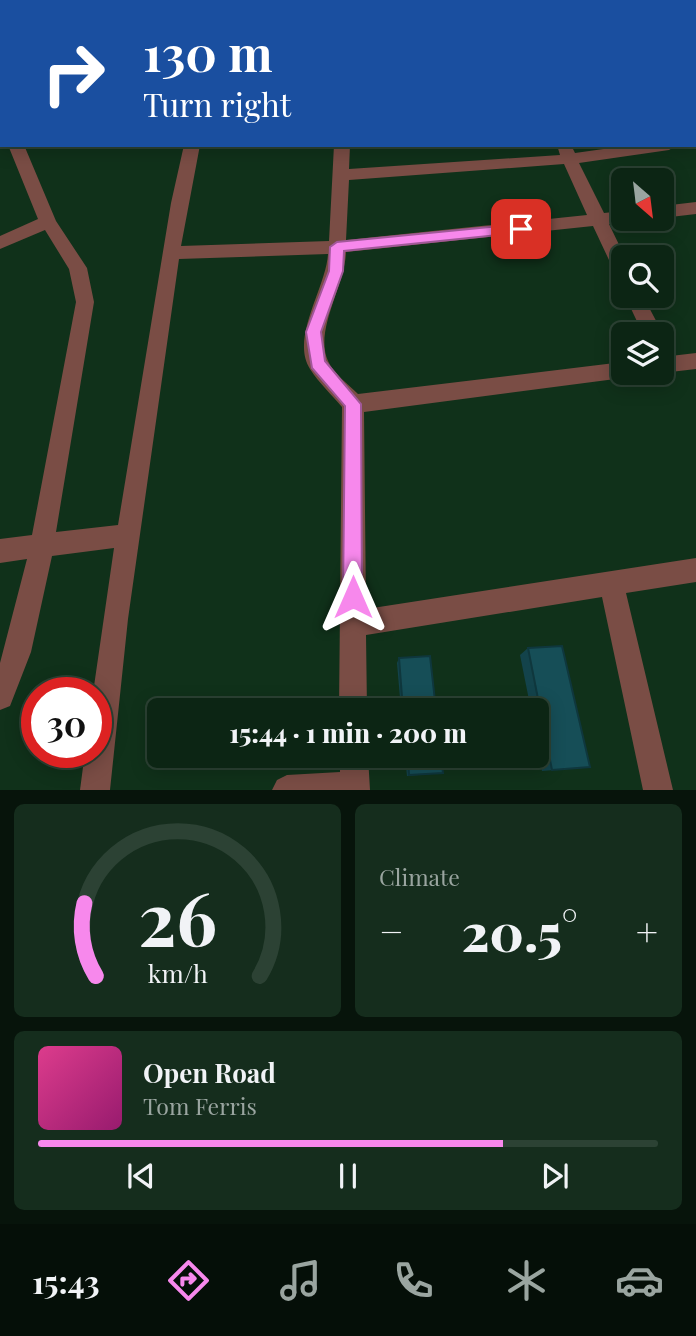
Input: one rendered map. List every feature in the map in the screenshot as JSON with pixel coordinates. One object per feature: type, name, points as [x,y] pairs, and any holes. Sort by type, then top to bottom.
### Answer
[{"type":"street","points":[[0,696],[18,652],[42,546],[85,302],[78,268],[48,222],[17,147]]},
{"type":"street","points":[[95,790],[115,619],[171,253],[192,147]]},
{"type":"street","points":[[342,147],[336,271],[314,332],[318,364],[353,404],[353,698]]},
{"type":"street","points":[[341,175],[640,147]]},
{"type":"street","points":[[566,152],[611,246]]},
{"type":"street","points":[[674,211],[696,208]]},
{"type":"street","points":[[171,253],[337,247],[611,218]]},
{"type":"street","points":[[0,243],[48,222]]},
{"type":"street","points":[[674,361],[696,361]]},
{"type":"street","points":[[353,404],[611,372]]},
{"type":"street","points":[[0,551],[128,536]]},
{"type":"street","points":[[352,624],[696,570]]},
{"type":"street","points":[[611,583],[658,790]]},
{"type":"street","points":[[287,790],[355,788],[354,768]]},
{"type":"building","points":[[562,646],[590,767],[552,770],[549,755],[549,698],[538,698],[528,648]]},
{"type":"building","points":[[430,656],[435,698],[402,698],[399,658]]},
{"type":"building","points":[[409,768],[442,768],[443,773],[409,775]]},
{"type":"route","points":[[353,597],[353,404],[318,364],[314,332],[336,271],[337,247],[521,229]]}]
